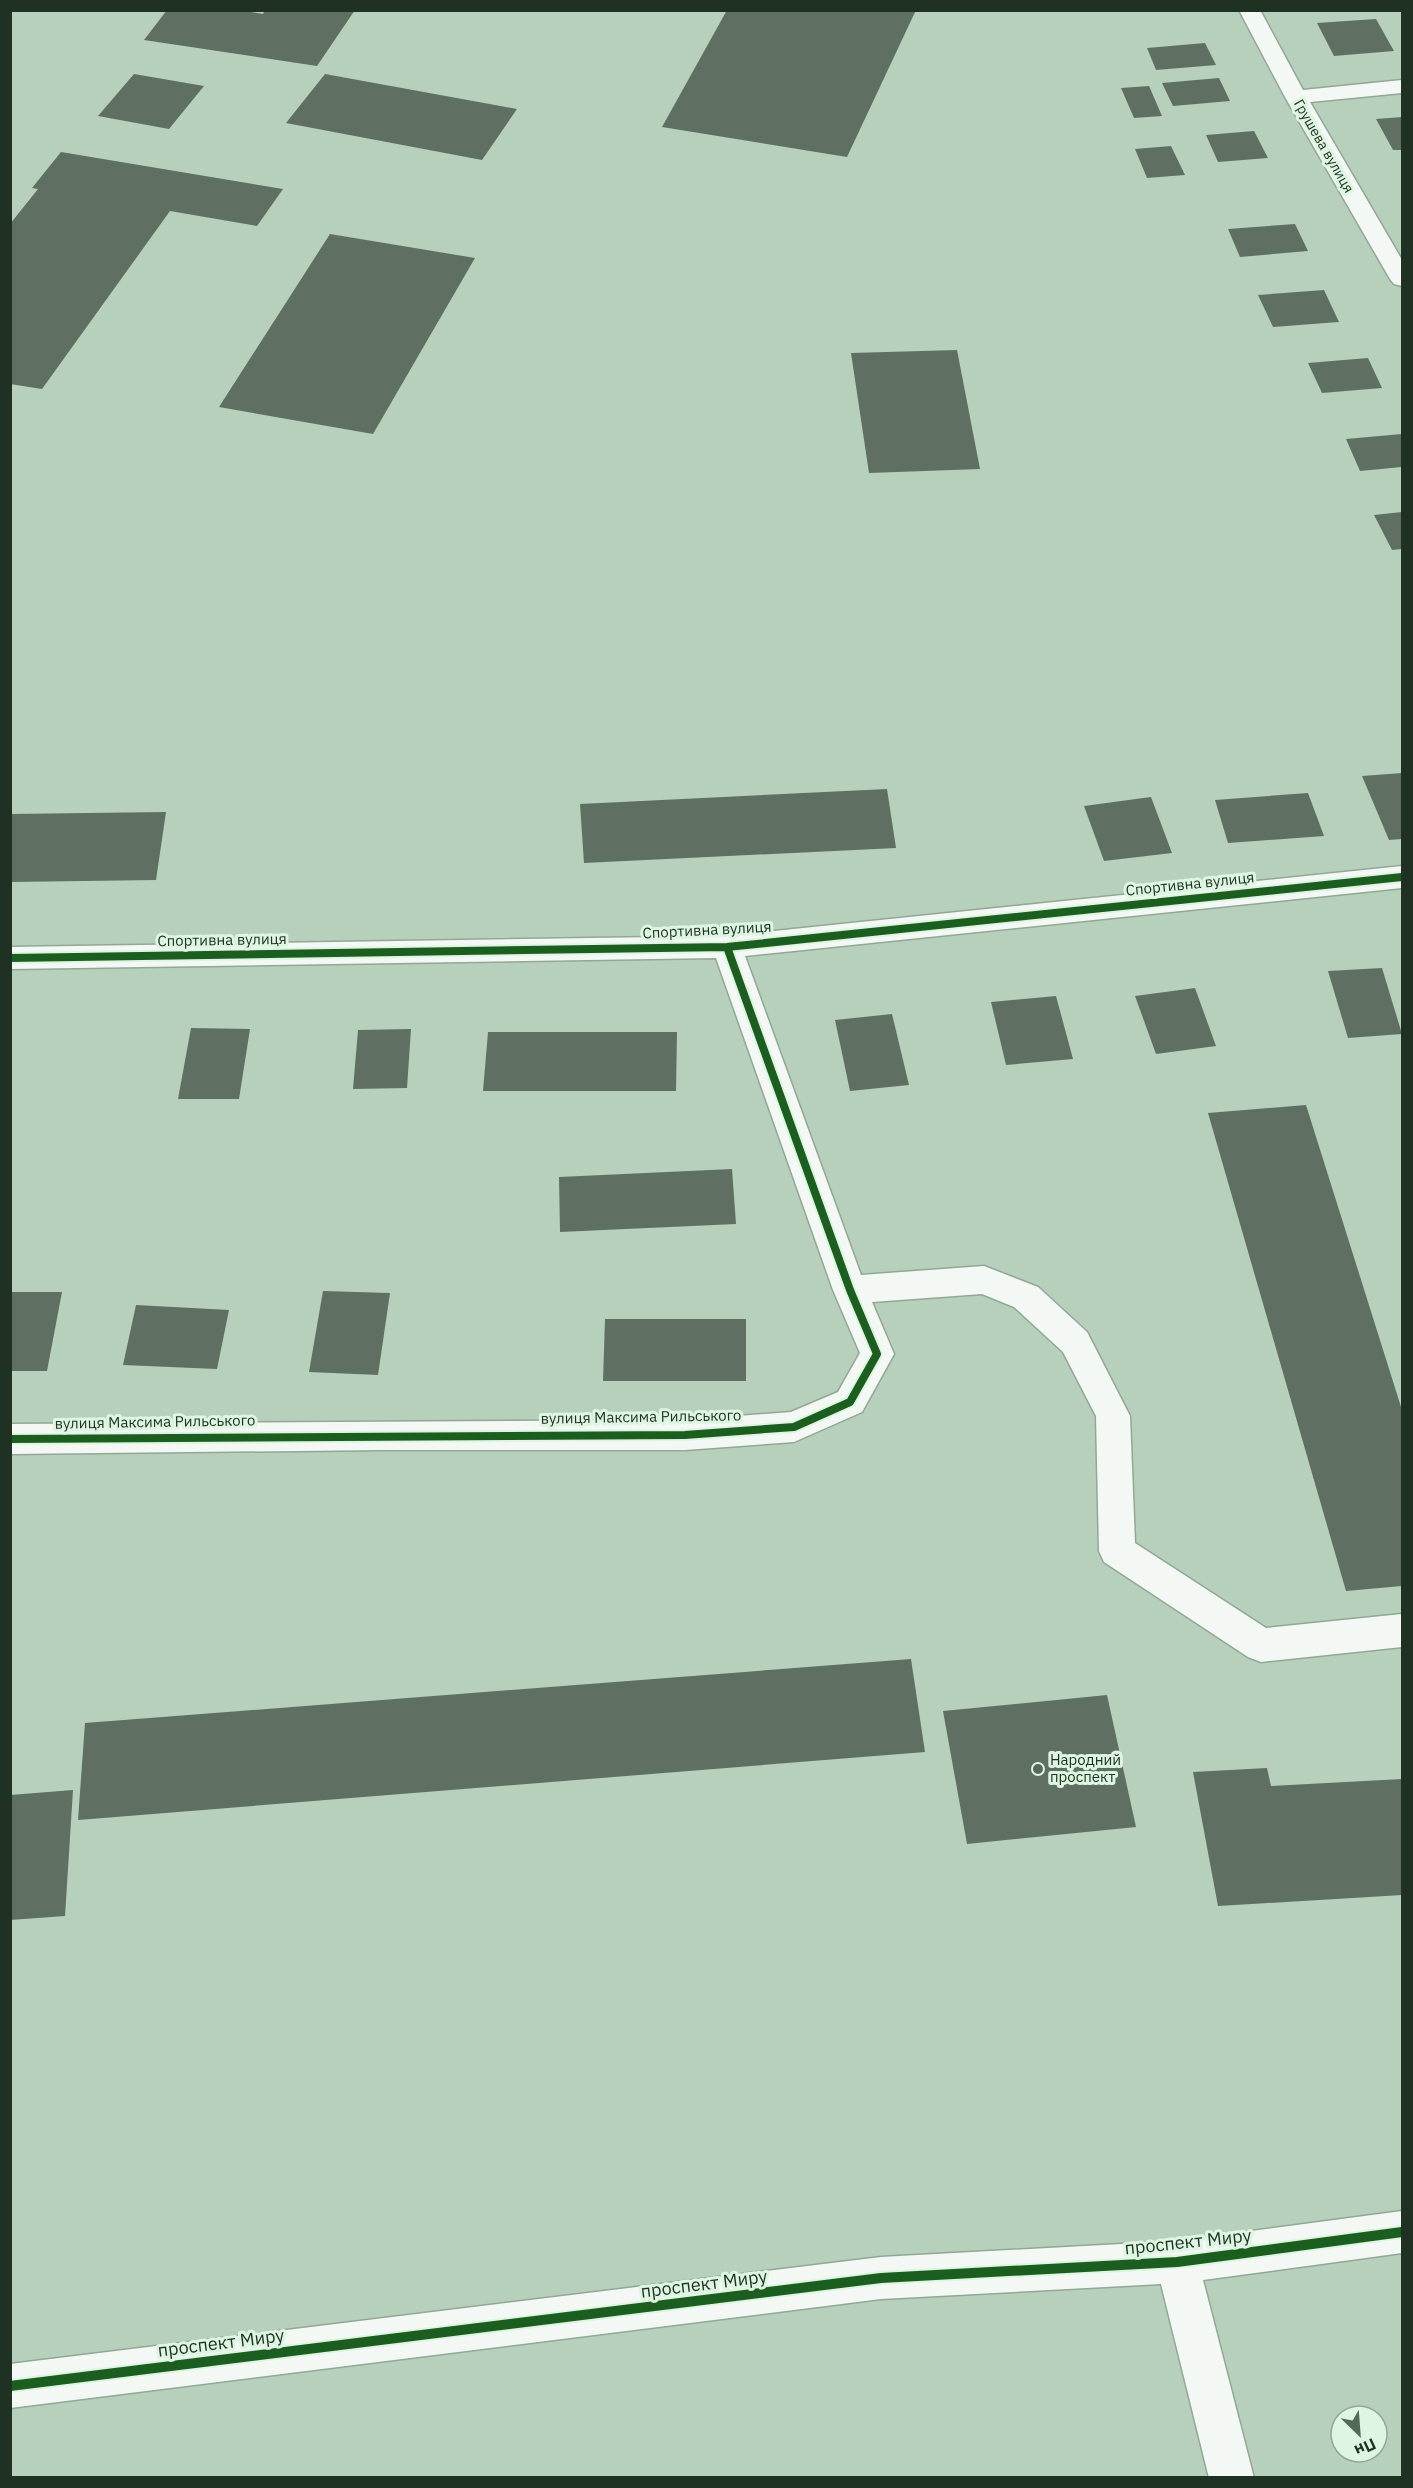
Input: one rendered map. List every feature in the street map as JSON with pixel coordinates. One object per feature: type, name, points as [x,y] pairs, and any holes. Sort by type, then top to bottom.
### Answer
[{"type":"street","name":"Грушева вулиця","points":[[1249,10],[1296,97],[1402,279]]},
{"type":"street","points":[[1296,97],[1402,86]]},
{"type":"street","name":"Спортивна вулиця","points":[[10,958],[727,947],[1402,877]]},
{"type":"street","name":"вулиця Максима Рильського","points":[[10,1439],[685,1435],[794,1427],[850,1402],[877,1354],[850,1290],[727,947]]},
{"type":"street","points":[[850,1290],[984,1280],[1026,1296],[1075,1342],[1113,1416],[1117,1551],[1262,1645],[1402,1631]]},
{"type":"street","name":"проспект Миру","points":[[10,2386],[881,2278],[1177,2262],[1402,2232]]},
{"type":"street","points":[[1177,2262],[1233,2478]]},
{"type":"building","points":[[167,10],[239,10],[263,14],[265,10],[355,10],[317,66],[144,40]]},
{"type":"building","points":[[727,10],[916,10],[847,157],[662,127]]},
{"type":"building","points":[[1376,19],[1394,51],[1334,56],[1317,23]]},
{"type":"building","points":[[1205,43],[1216,65],[1156,70],[1147,48]]},
{"type":"building","points":[[134,74],[204,86],[169,129],[98,116]]},
{"type":"building","points":[[325,74],[517,109],[482,160],[286,123]]},
{"type":"building","points":[[1219,78],[1230,101],[1173,106],[1162,83]]},
{"type":"building","points":[[1149,86],[1162,116],[1134,118],[1121,88]]},
{"type":"building","points":[[1402,117],[1402,150],[1393,150],[1376,119]]},
{"type":"building","points":[[1254,131],[1268,158],[1218,162],[1206,135]]},
{"type":"building","points":[[1171,146],[1185,175],[1147,178],[1135,149]]},
{"type":"building","points":[[61,152],[283,189],[257,226],[170,211],[42,389],[10,384],[10,224],[38,189],[32,188]]},
{"type":"building","points":[[1295,224],[1308,251],[1240,257],[1228,229]]},
{"type":"building","points":[[330,234],[475,258],[373,434],[219,407]]},
{"type":"building","points":[[1324,290],[1339,322],[1273,327],[1258,295]]},
{"type":"building","points":[[957,350],[980,469],[869,473],[851,353]]},
{"type":"building","points":[[1368,358],[1382,388],[1322,393],[1308,363]]},
{"type":"building","points":[[1402,434],[1402,467],[1360,471],[1346,439]]},
{"type":"building","points":[[1402,512],[1402,549],[1392,550],[1374,515]]},
{"type":"building","points":[[1402,773],[1402,839],[1389,840],[1362,776]]},
{"type":"building","points":[[887,789],[896,848],[584,863],[580,804]]},
{"type":"building","points":[[1308,793],[1324,836],[1228,843],[1215,800]]},
{"type":"building","points":[[1151,797],[1172,853],[1104,861],[1084,806]]},
{"type":"building","points":[[166,812],[156,880],[10,882],[10,814]]},
{"type":"building","points":[[1382,968],[1402,1034],[1348,1038],[1328,971]]},
{"type":"building","points":[[1195,988],[1216,1046],[1156,1054],[1135,996]]},
{"type":"building","points":[[1056,996],[1073,1059],[1006,1065],[991,1002]]},
{"type":"building","points":[[892,1014],[909,1085],[850,1091],[835,1020]]},
{"type":"building","points":[[191,1028],[250,1029],[239,1099],[178,1099]]},
{"type":"building","points":[[411,1029],[407,1088],[353,1089],[358,1030]]},
{"type":"building","points":[[488,1032],[677,1032],[676,1091],[483,1091]]},
{"type":"building","points":[[1306,1105],[1402,1410],[1402,1586],[1346,1591],[1208,1113]]},
{"type":"building","points":[[732,1169],[736,1224],[560,1232],[559,1177]]},
{"type":"building","points":[[323,1291],[390,1293],[378,1375],[309,1372]]},
{"type":"building","points":[[10,1292],[62,1292],[47,1371],[10,1371]]},
{"type":"building","points":[[136,1305],[229,1310],[217,1369],[123,1365]]},
{"type":"building","points":[[605,1319],[746,1319],[746,1381],[603,1381]]},
{"type":"building","points":[[911,1659],[925,1752],[78,1820],[85,1723]]},
{"type":"building","name":"Народний проспект","points":[[1107,1695],[1136,1827],[967,1844],[943,1711]]},
{"type":"building","points":[[1267,1768],[1271,1786],[1402,1779],[1402,1895],[1218,1906],[1193,1772]]},
{"type":"building","points":[[73,1790],[65,1916],[10,1920],[10,1795]]},
{"type":"cycle path","points":[[10,958],[727,947],[1402,877]]},
{"type":"cycle path","points":[[10,1439],[685,1435],[794,1427],[850,1402],[877,1354],[850,1290],[727,947]]},
{"type":"cycle path","points":[[10,2386],[881,2278],[1177,2262],[1402,2232]]},
{"type":"place","name":"Народний проспект","points":[[1038,1769]]}]
